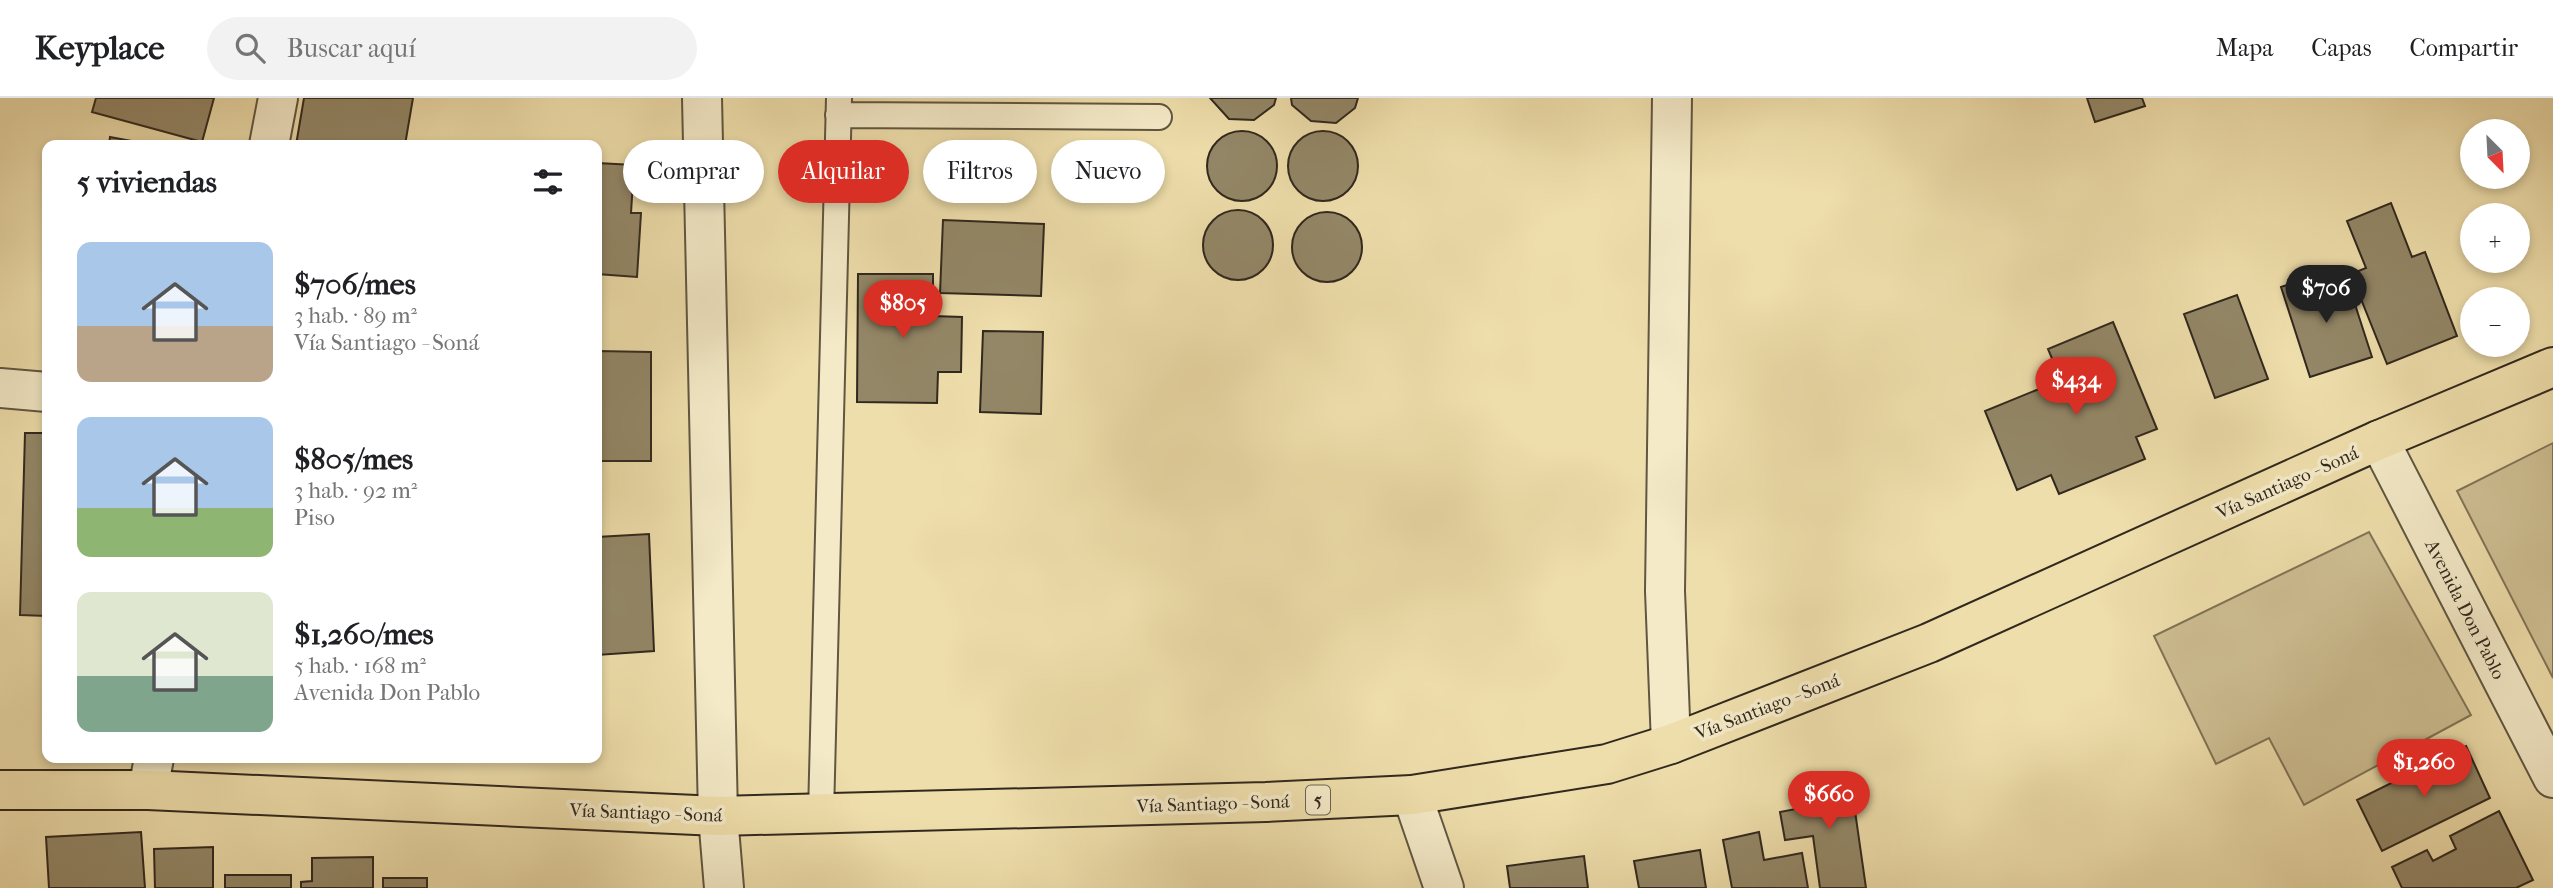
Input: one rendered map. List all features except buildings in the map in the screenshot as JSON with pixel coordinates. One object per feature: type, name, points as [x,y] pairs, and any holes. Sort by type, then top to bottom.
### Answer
[{"type":"main road","name":"Vía Santiago - Soná","points":[[0,790],[151,774],[718,816],[1266,802],[1412,795],[1607,764],[1671,744],[1929,643],[2379,440],[2553,367]]},
{"type":"street","points":[[270,140],[278,98]]},
{"type":"street","points":[[702,98],[718,816],[724,888]]},
{"type":"street","points":[[1671,744],[1665,591],[1672,98]]},
{"type":"street","points":[[0,388],[42,392]]},
{"type":"street","name":"Avenida Don Pablo","points":[[2379,440],[2553,778]]},
{"type":"street","points":[[1412,795],[1444,888]]},
{"type":"lane","points":[[821,814],[839,106],[1159,117]]},
{"type":"shaded area","points":[[2553,443],[2553,678],[2457,491]]},
{"type":"shaded area","points":[[2369,532],[2471,715],[2304,805],[2269,738],[2216,764],[2154,636]]}]
